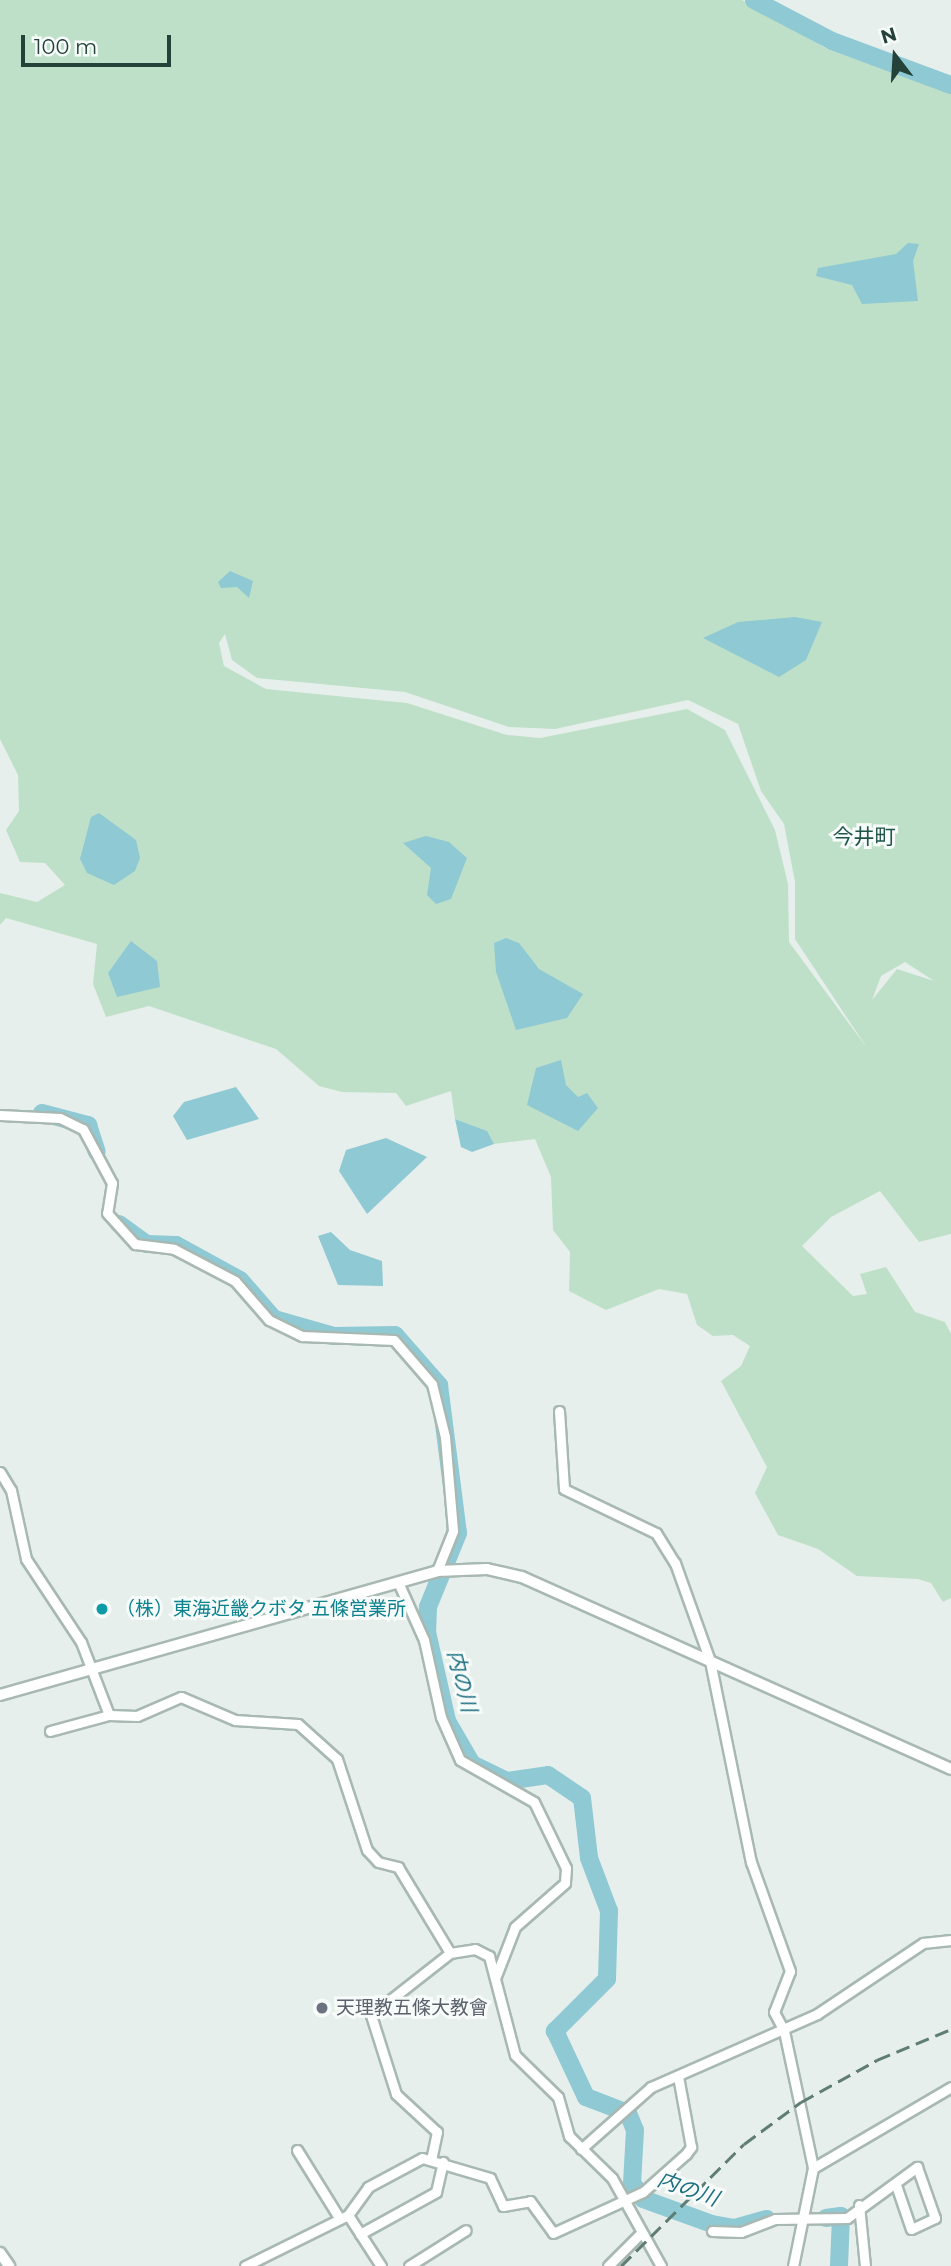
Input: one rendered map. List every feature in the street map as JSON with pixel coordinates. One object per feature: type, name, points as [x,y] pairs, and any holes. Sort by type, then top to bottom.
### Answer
[{"type":"street","points":[[0,1115],[60,1118],[83,1129],[112,1183],[107,1213],[135,1244],[174,1249],[235,1281],[269,1320],[302,1336],[394,1340],[432,1384],[445,1437],[453,1531],[437,1571]]},
{"type":"street","points":[[559,1411],[564,1489],[656,1533],[675,1563],[710,1661],[751,1862],[790,1972],[774,2012],[784,2031],[813,2168],[807,2222],[793,2266]]},
{"type":"street","points":[[0,1472],[11,1490],[26,1559],[92,1668],[109,1715]]},
{"type":"street","points":[[0,1695],[437,1571],[453,1570],[522,1577],[951,1769]]},
{"type":"street","points":[[398,1582],[424,1640],[441,1717],[460,1760],[534,1802],[566,1868],[565,1883],[515,1927],[496,1976]]},
{"type":"street","points":[[50,1731],[109,1715],[137,1716],[181,1697],[235,1720],[298,1724],[337,1759],[367,1850],[378,1862],[398,1867],[450,1953]]},
{"type":"street","points":[[581,2149],[622,2108],[678,2076],[784,2031],[923,1943],[951,1940]]},
{"type":"street","points":[[431,2160],[437,2132],[396,2094],[371,2015],[450,1953],[482,1951],[496,1976],[506,2037],[558,2097],[569,2136],[612,2178],[621,2200],[661,2266]]},
{"type":"street","points":[[250,2265],[344,2217],[368,2187],[431,2160],[490,2178],[503,2206],[530,2201],[553,2233],[638,2193],[691,2147],[678,2076]]},
{"type":"street","points":[[813,2168],[950,2091]]},
{"type":"street","points":[[297,2151],[381,2266]]},
{"type":"street","points":[[360,2234],[436,2192],[443,2162]]},
{"type":"street","points":[[712,2231],[741,2232],[775,2219],[807,2222],[847,2218],[859,2206],[896,2185],[916,2167],[935,2218],[911,2229],[896,2185]]},
{"type":"street","points":[[859,2206],[865,2266]]},
{"type":"street","points":[[409,2266],[466,2230]]},
{"type":"street","points":[[608,2266],[640,2234]]},
{"type":"street","points":[[0,2253],[9,2266]]},
{"type":"green space","points":[[0,0],[742,0],[827,49],[951,93],[951,1234],[919,1242],[880,1191],[831,1217],[802,1246],[853,1296],[867,1294],[860,1274],[886,1267],[915,1312],[945,1322],[951,1334],[951,1598],[943,1602],[931,1583],[918,1579],[857,1576],[818,1549],[778,1535],[755,1493],[767,1467],[721,1381],[741,1366],[750,1346],[733,1335],[713,1336],[697,1325],[687,1294],[659,1289],[606,1310],[569,1291],[570,1252],[553,1230],[551,1177],[535,1139],[494,1144],[486,1131],[455,1119],[451,1091],[406,1106],[396,1093],[342,1092],[319,1086],[276,1049],[149,1006],[106,1017],[93,984],[97,944],[6,918],[0,925],[0,893],[37,902],[65,885],[45,863],[20,862],[6,830],[19,811],[18,775],[0,739]],"holes":[[[225,634],[232,660],[257,678],[405,692],[509,727],[555,729],[688,700],[738,724],[761,791],[784,824],[795,882],[795,939],[867,1048],[789,942],[788,884],[775,830],[725,730],[687,709],[540,738],[507,735],[407,703],[266,689],[224,666],[219,643]],[[905,962],[934,981],[897,969],[872,1000],[881,976]]]},
{"type":"water","points":[[908,243],[919,244],[913,261],[918,301],[862,304],[852,285],[816,276],[818,268],[896,254]]},
{"type":"water","points":[[230,571],[253,581],[249,598],[237,587],[221,588],[218,582]]},
{"type":"water","points":[[795,617],[822,622],[806,660],[779,677],[703,638],[738,622]]},
{"type":"water","points":[[99,813],[136,840],[140,858],[135,871],[114,885],[87,873],[80,859],[91,817]]},
{"type":"water","points":[[426,836],[449,842],[467,858],[451,899],[436,904],[427,895],[431,868],[403,843]]},
{"type":"water","points":[[506,938],[519,943],[539,969],[583,994],[567,1018],[516,1030],[496,972],[494,943]]},
{"type":"water","points":[[131,941],[157,961],[160,987],[117,997],[108,973]]},
{"type":"water","points":[[561,1060],[566,1085],[578,1097],[587,1093],[598,1108],[578,1131],[527,1105],[536,1068]]},
{"type":"water","points":[[236,1087],[259,1119],[187,1140],[173,1116],[184,1102]]},
{"type":"water","points":[[455,1119],[487,1131],[494,1144],[472,1152],[461,1147]]},
{"type":"water","points":[[386,1138],[427,1157],[367,1214],[339,1171],[346,1150]]},
{"type":"water","points":[[331,1232],[350,1250],[382,1261],[383,1286],[338,1285],[318,1236]]},
{"type":"waterway","points":[[754,0],[832,41],[951,85]]},
{"type":"waterway","name":"内の川","points":[[42,1113],[88,1125],[97,1152]]},
{"type":"waterway","name":"内の川","points":[[119,1224],[147,1244],[176,1245],[240,1280],[274,1319],[334,1336],[395,1335],[439,1385],[458,1533],[428,1607],[427,1632],[447,1721],[472,1764],[507,1781],[548,1775],[582,1798],[589,1858],[609,1911],[607,1979],[555,2031],[586,2097],[628,2113],[635,2130],[632,2183],[643,2199],[712,2224],[735,2228],[767,2219]]},
{"type":"waterway","name":"内の川","points":[[826,2218],[841,2216],[839,2266]]},
{"type":"railway","points":[[621,2266],[744,2144],[801,2102],[877,2060],[951,2029]]},
{"type":"place","name":"（株）東海近畿クボタ 五條営業所","points":[[102,1609]]},
{"type":"place","name":"天理教五條大教會","points":[[322,2008]]},
{"type":"district","name":"今井町","points":[[864,837]]}]
